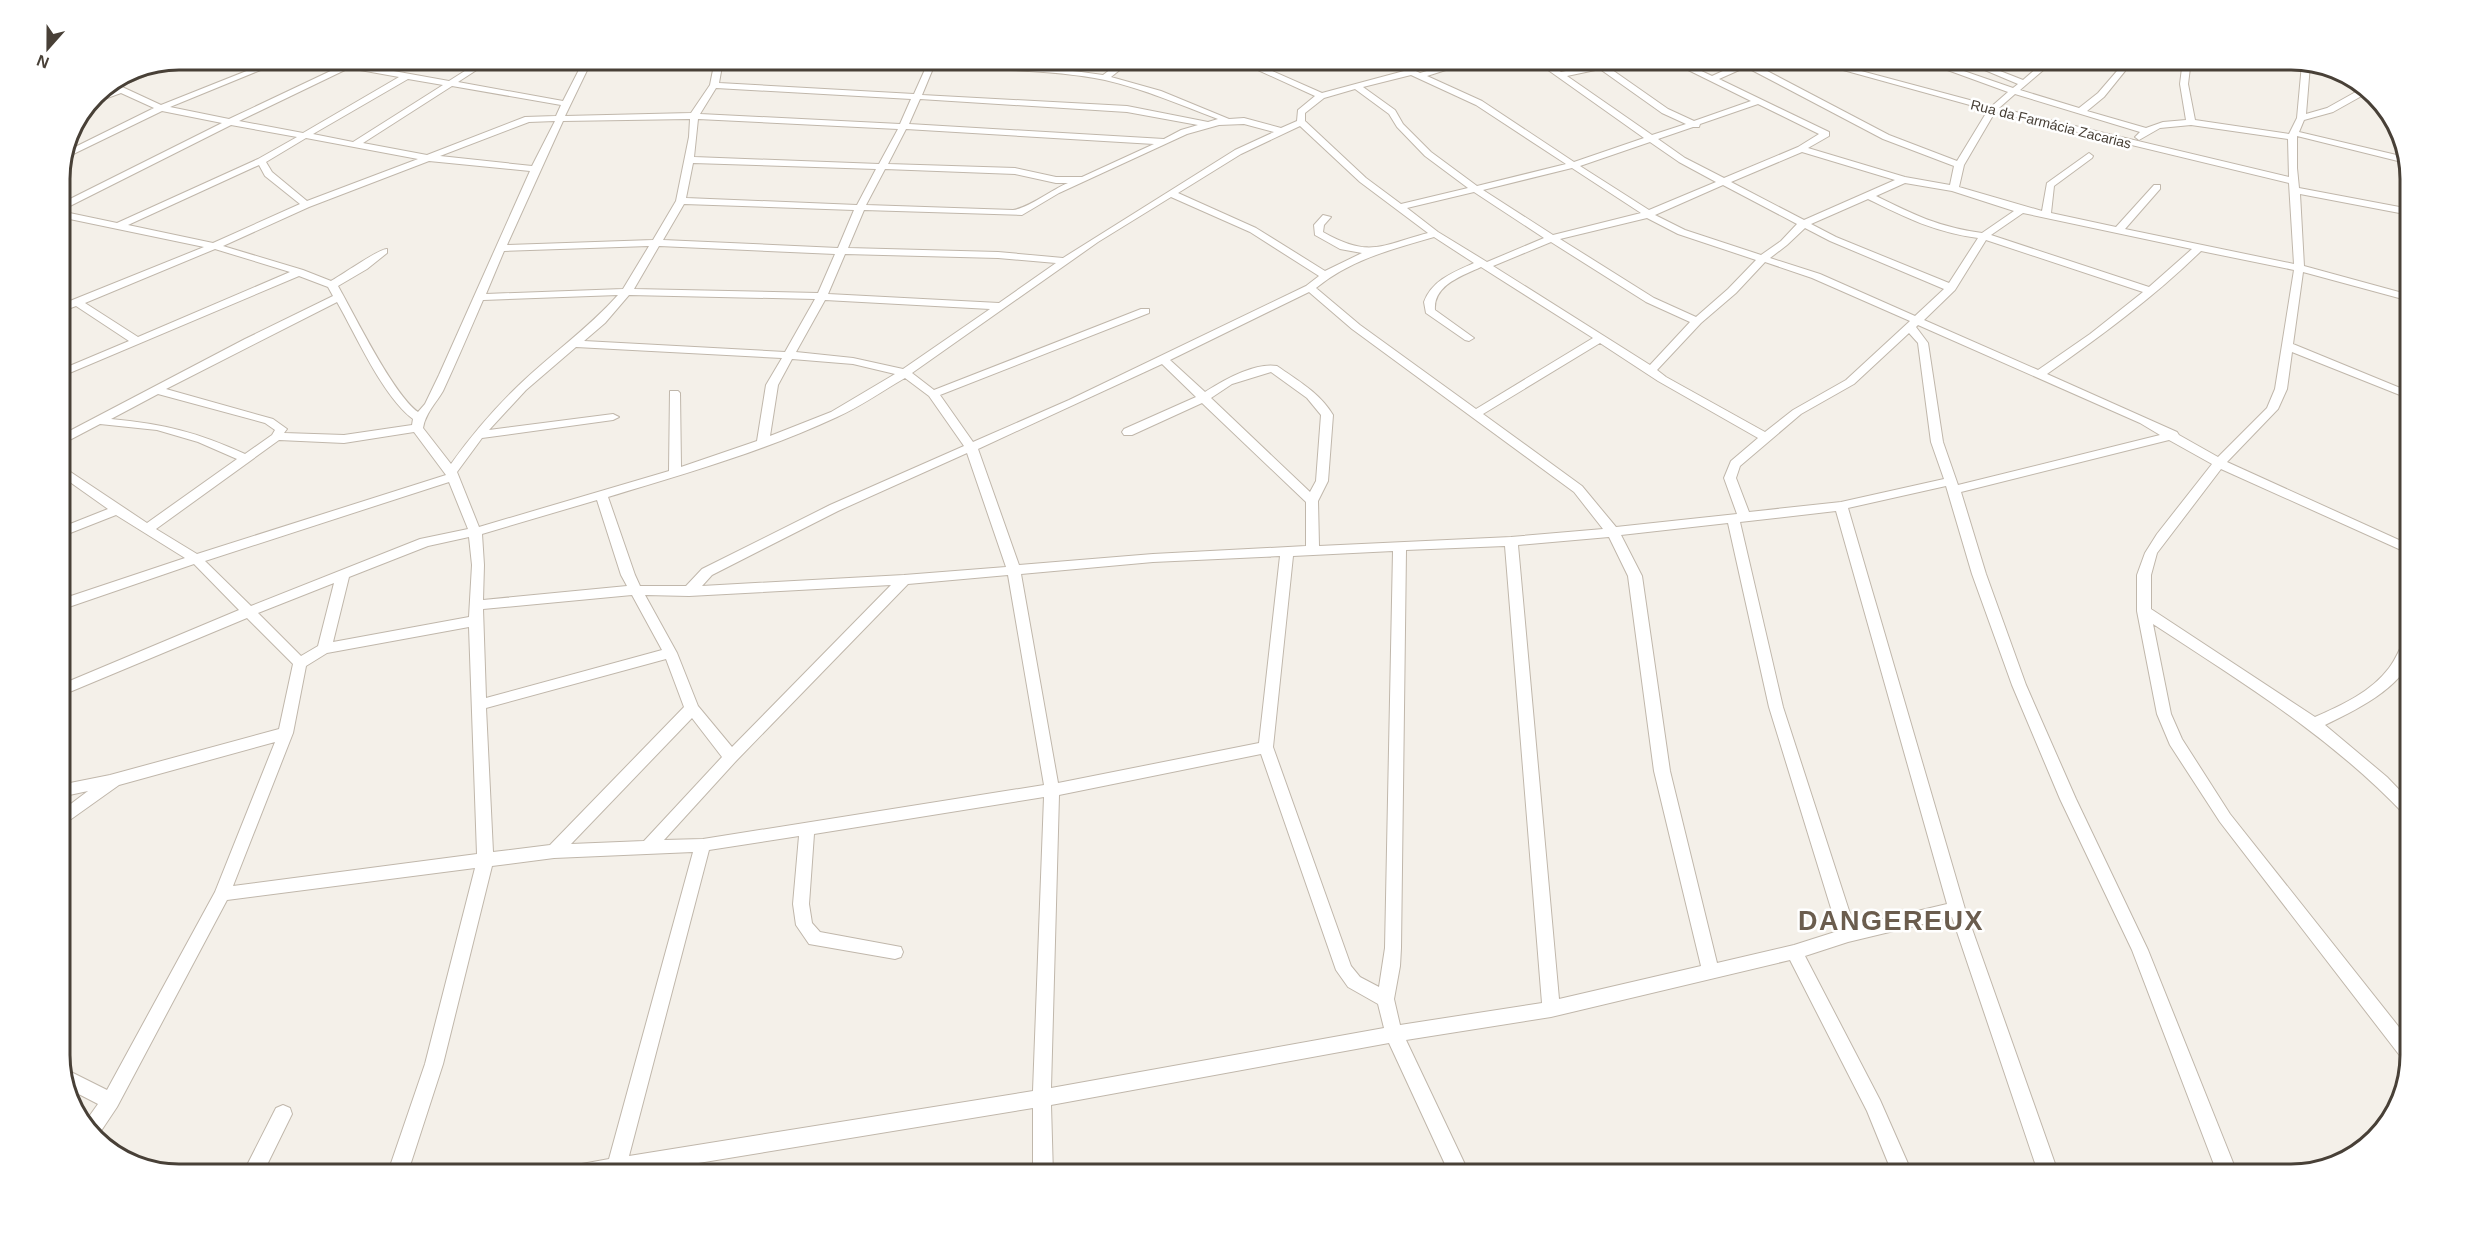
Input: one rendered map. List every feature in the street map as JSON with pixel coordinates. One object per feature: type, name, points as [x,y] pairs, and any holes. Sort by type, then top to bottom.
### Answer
[{"type":"street","points":[[74,151],[161,108],[256,70]]},
{"type":"street","points":[[71,202],[230,122],[340,70]]},
{"type":"street","points":[[376,70],[567,104]]},
{"type":"street","points":[[354,145],[473,70]]},
{"type":"street","points":[[147,530],[276,438],[289,436],[344,439],[418,423],[445,375],[535,169],[559,121],[559,116],[583,70]]},
{"type":"street","points":[[71,602],[452,475],[478,435],[522,388],[601,321],[628,290],[681,201],[694,116],[714,85],[717,70]]},
{"type":"street","points":[[763,444],[772,385],[822,296],[861,206],[903,127],[927,70]]},
{"type":"street","points":[[1026,70],[1105,78],[1158,93],[1230,121]]},
{"type":"street","points":[[1105,78],[1115,70]]},
{"type":"street","points":[[1262,70],[1321,96]]},
{"type":"street","points":[[1407,70],[1479,103],[1646,215],[1679,232],[1764,257],[1816,276],[1913,324],[2040,374],[2173,435],[2219,463],[2399,545]]},
{"type":"street","points":[[1432,70],[1321,96],[1301,112],[1301,122],[1363,180],[1435,234],[1651,370],[1662,380],[1766,437]]},
{"type":"street","points":[[1553,70],[1651,140],[1724,183],[1874,258],[1951,288]]},
{"type":"street","points":[[1560,75],[1583,70]]},
{"type":"street","points":[[1607,70],[1665,111],[1696,124]]},
{"type":"street","points":[[1469,338],[1430,312],[1429,300],[1438,286],[1484,264],[1551,239],[1646,215],[1801,149],[1826,134],[1692,70]]},
{"type":"street","points":[[1711,80],[1733,70]]},
{"type":"street","points":[[1765,70],[1886,137],[1959,165]]},
{"type":"street","name":"Rua da Farmácia Zacarias","points":[[1848,70],[2294,186],[2399,210]]},
{"type":"street","points":[[1953,70],[2013,91],[2146,131]]},
{"type":"street","points":[[1992,70],[2024,82]]},
{"type":"street","points":[[1954,188],[1959,165],[1993,109],[2039,70]]},
{"type":"street","points":[[2081,111],[2101,95],[2120,70]]},
{"type":"street","points":[[2186,70],[2184,84],[2191,122]]},
{"type":"street","points":[[2305,71],[2301,118],[2293,135],[2299,268],[2281,389],[2272,409],[2219,463],[2151,553],[2144,575],[2144,611],[2164,714],[2175,741],[2225,818],[2400,1042]]},
{"type":"street","points":[[118,226],[261,161],[407,76]]},
{"type":"street","points":[[714,85],[1127,109],[1207,124]]},
{"type":"street","points":[[1358,88],[1392,112],[1400,125],[1428,153],[1474,188],[1636,292],[1697,321]]},
{"type":"street","points":[[119,89],[161,108],[230,122],[429,158],[535,169]]},
{"type":"street","points":[[2301,118],[2330,110],[2358,95]]},
{"type":"street","points":[[1401,207],[1573,165],[1757,102]]},
{"type":"street","points":[[71,305],[306,206],[528,118],[694,116],[1041,133],[1165,142]]},
{"type":"street","points":[[681,201],[1022,212],[1056,191],[1207,124],[1244,121],[1281,131]]},
{"type":"street","points":[[71,686],[250,611],[425,542],[474,532],[675,473],[763,444],[836,414],[905,374],[1095,240],[1238,152],[1301,122]]},
{"type":"street","points":[[2131,144],[2146,131],[2161,124],[2191,122],[2293,135],[2397,158]]},
{"type":"street","points":[[1801,149],[1904,180],[1954,188],[2021,210],[2299,268],[2399,295]]},
{"type":"street","points":[[2046,214],[2050,185],[2089,156]]},
{"type":"street","points":[[689,160],[1015,171],[1056,180],[1083,180]]},
{"type":"street","points":[[261,161],[268,174],[306,206]]},
{"type":"street","points":[[1651,370],[1697,321],[1737,287],[1764,257],[1784,243],[1803,224],[1904,180]]},
{"type":"street","points":[[2119,229],[2157,187]]},
{"type":"street","points":[[1172,194],[1252,230],[1324,275]]},
{"type":"street","points":[[1867,195],[1929,225],[1953,232],[1984,236],[2150,291]]},
{"type":"street","points":[[1848,935],[1776,707],[1730,471],[1797,412],[1850,382],[1951,288],[1984,236],[2021,210]]},
{"type":"street","points":[[71,217],[214,246],[299,272],[332,285],[388,382],[452,475],[474,532],[485,860],[434,1064],[400,1165]]},
{"type":"street","points":[[1326,217],[1319,225],[1318,233],[1342,247],[1375,252]]},
{"type":"street","points":[[689,591],[707,572],[834,508],[1073,402],[1310,288],[1324,275],[1375,252],[1435,234]]},
{"type":"street","points":[[501,248],[658,243],[998,255],[1067,261]]},
{"type":"street","points":[[2040,374],[2094,336],[2178,269],[2200,246]]},
{"type":"street","points":[[1342,247],[1353,262]]},
{"type":"street","points":[[332,285],[363,267],[384,251]]},
{"type":"street","points":[[71,369],[299,272]]},
{"type":"street","points":[[1310,288],[1356,327],[1477,413],[1578,489],[1613,532],[1635,576],[1662,771],[1710,970]]},
{"type":"street","points":[[478,297],[628,290],[822,296],[1001,306]]},
{"type":"street","points":[[71,436],[339,297]]},
{"type":"street","points":[[78,303],[137,341]]},
{"type":"street","points":[[933,394],[1144,312]]},
{"type":"street","points":[[1913,324],[1923,343],[1937,442],[1953,485],[1979,574],[2019,685],[2068,799],[2140,950],[2224,1165]]},
{"type":"street","points":[[1477,413],[1599,339]]},
{"type":"street","points":[[574,344],[789,355],[853,361],[905,374],[933,394],[970,447],[1014,571],[1052,790],[1042,1098],[1043,1165]]},
{"type":"street","points":[[2288,346],[2399,392]]},
{"type":"street","points":[[1163,359],[1312,501]]},
{"type":"street","points":[[1128,432],[1204,398],[1227,382],[1274,368],[1324,409],[1327,416],[1322,481],[1312,501],[1313,552]]},
{"type":"street","points":[[156,390],[269,421],[281,429],[276,438]]},
{"type":"street","points":[[674,393],[675,473]]},
{"type":"street","points":[[478,435],[613,417]]},
{"type":"street","points":[[100,421],[157,427],[202,439],[245,458]]},
{"type":"street","points":[[478,605],[635,590],[689,591],[904,580],[1153,558],[1511,541],[1613,532],[1841,506],[1953,485],[2173,435]]},
{"type":"street","points":[[71,478],[147,530],[196,559],[300,663]]},
{"type":"street","points":[[601,495],[635,590],[670,653],[692,708],[731,757]]},
{"type":"street","points":[[1841,506],[1957,909],[2046,1165]]},
{"type":"street","points":[[71,529],[117,510]]},
{"type":"street","points":[[1511,541],[1551,1009]]},
{"type":"street","points":[[1400,546],[1393,948],[1392,966],[1385,999],[1394,1034],[1455,1165]]},
{"type":"street","points":[[1287,553],[1266,747],[1344,970],[1354,982],[1385,999]]},
{"type":"street","points":[[324,649],[343,575]]},
{"type":"street","points":[[648,847],[731,757],[904,580]]},
{"type":"street","points":[[2144,611],[2313,724],[2382,782],[2400,800]]},
{"type":"street","points":[[95,1124],[111,1101],[222,894],[286,733],[300,663],[324,649],[476,621]]},
{"type":"street","points":[[479,705],[670,653]]},
{"type":"street","points":[[2313,724],[2350,707],[2377,689],[2394,675],[2400,664]]},
{"type":"street","points":[[554,851],[692,708]]},
{"type":"street","points":[[71,789],[114,780],[286,733]]},
{"type":"street","points":[[222,894],[554,851],[703,845],[1052,790],[1266,747]]},
{"type":"street","points":[[71,813],[114,780]]},
{"type":"street","points":[[807,829],[801,904],[804,925],[815,939],[896,951]]},
{"type":"street","points":[[616,1165],[703,845]]},
{"type":"street","points":[[645,1165],[1042,1098],[1394,1034],[1551,1009],[1794,952],[1848,935],[1957,909]]},
{"type":"street","points":[[1794,952],[1869,1096],[1899,1165]]},
{"type":"street","points":[[74,1082],[111,1101]]},
{"type":"street","points":[[257,1165],[283,1114]]},
{"type":"district","name":"DANGEREUX","points":[[1891,921]]}]
